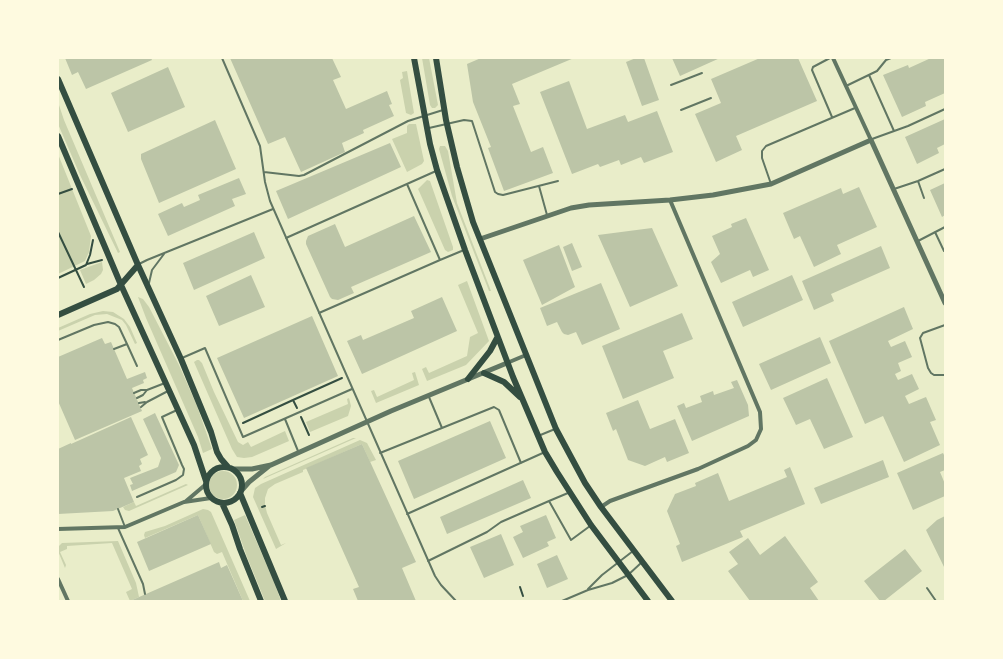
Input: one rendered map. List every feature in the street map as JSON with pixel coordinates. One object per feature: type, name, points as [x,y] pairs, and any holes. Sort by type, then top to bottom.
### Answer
[{"type":"main road","points":[[414,58],[427,129],[437,170],[497,338],[538,436],[545,452],[591,525],[648,601]]},
{"type":"main road","points":[[436,58],[444,110],[457,167],[480,239],[556,428],[585,483],[601,507],[672,601]]},
{"type":"main road","points":[[58,79],[138,265],[181,359],[221,459],[241,478],[241,491],[285,601]]},
{"type":"main road","points":[[58,136],[121,285],[194,445],[208,494],[211,498],[222,504],[232,524],[240,549],[261,601]]},
{"type":"main road","points":[[58,315],[117,289],[138,265]]},
{"type":"main road","points":[[468,379],[491,350],[497,338]]},
{"type":"main road","points":[[484,373],[504,382],[523,400]]},
{"type":"main road","points":[[205,483],[208,476],[216,468],[230,468]]},
{"type":"main road","points":[[222,504],[233,501],[241,491]]},
{"type":"street","points":[[833,58],[945,303]]},
{"type":"street","points":[[480,239],[571,208],[589,205],[670,200],[713,195],[771,184],[871,140]]},
{"type":"street","points":[[601,507],[610,501],[698,469],[748,446],[756,440],[761,429],[760,412],[670,200]]},
{"type":"street","points":[[241,491],[249,482],[272,465],[299,452],[526,355]]},
{"type":"street","points":[[230,468],[252,468],[272,465]]},
{"type":"street","points":[[184,502],[205,483]]},
{"type":"street","points":[[58,529],[125,526],[184,502],[211,498]]},
{"type":"street","points":[[58,579],[68,601]]},
{"type":"lane","points":[[222,58],[260,146],[264,172],[273,209],[428,561],[438,580],[456,601]]},
{"type":"lane","points":[[830,58],[813,67],[812,70],[832,117]]},
{"type":"lane","points":[[846,86],[877,72],[880,66],[886,60],[891,58]]},
{"type":"lane","points":[[671,85],[702,73]]},
{"type":"lane","points":[[869,75],[894,131]]},
{"type":"lane","points":[[682,110],[711,98]]},
{"type":"lane","points":[[771,184],[762,158],[762,150],[766,146],[856,107]]},
{"type":"lane","points":[[871,140],[945,109]]},
{"type":"lane","points":[[264,172],[299,176],[304,175],[408,121],[444,110]]},
{"type":"lane","points":[[427,129],[464,120],[472,121],[496,192],[503,195],[558,181]]},
{"type":"lane","points":[[894,190],[945,169]]},
{"type":"lane","points":[[286,238],[437,170]]},
{"type":"lane","points":[[918,181],[924,198]]},
{"type":"lane","points":[[407,184],[440,260]]},
{"type":"lane","points":[[539,186],[547,216]]},
{"type":"lane","points":[[138,265],[273,209]]},
{"type":"lane","points":[[917,241],[945,227]]},
{"type":"lane","points":[[935,232],[944,251]]},
{"type":"lane","points":[[319,313],[465,250]]},
{"type":"lane","points":[[148,287],[151,274],[158,260],[165,253]]},
{"type":"lane","points":[[58,340],[100,323],[108,322],[115,324],[119,327],[137,366]]},
{"type":"lane","points":[[945,325],[922,333],[920,338],[928,368],[931,373],[934,375],[945,375]]},
{"type":"lane","points":[[114,349],[127,344]]},
{"type":"lane","points":[[181,359],[205,348],[243,437],[352,389]]},
{"type":"lane","points":[[134,393],[141,390],[147,390],[166,382]]},
{"type":"lane","points":[[137,398],[143,395],[147,390]]},
{"type":"lane","points":[[141,407],[169,390]]},
{"type":"lane","points":[[428,396],[442,428]]},
{"type":"lane","points":[[139,403],[147,402]]},
{"type":"lane","points":[[380,453],[496,407],[499,410],[521,463]]},
{"type":"lane","points":[[136,497],[176,480],[183,475],[184,469],[162,417],[178,409]]},
{"type":"lane","points":[[285,419],[299,452]]},
{"type":"lane","points":[[538,436],[556,428]]},
{"type":"lane","points":[[407,514],[545,452]]},
{"type":"lane","points":[[428,561],[487,532],[501,522],[570,492]]},
{"type":"lane","points":[[549,501],[571,540],[591,525]]},
{"type":"lane","points":[[118,509],[125,526]]},
{"type":"lane","points":[[118,527],[143,584],[145,594]]},
{"type":"lane","points":[[588,590],[602,575],[633,551]]},
{"type":"lane","points":[[562,601],[588,590],[612,583],[628,575],[642,562]]},
{"type":"lane","points":[[927,588],[936,601]]},
{"type":"path","points":[[58,194],[79,186]]},
{"type":"path","points":[[58,232],[84,287]]},
{"type":"path","points":[[86,265],[94,237]]},
{"type":"path","points":[[58,278],[110,256]]},
{"type":"path","points":[[238,425],[342,378]]},
{"type":"path","points":[[293,400],[309,435]]},
{"type":"path","points":[[520,587],[523,596]]},
{"type":"green space","points":[[422,58],[429,58],[438,105],[435,108],[432,108],[430,105]]},
{"type":"green space","points":[[407,71],[414,113],[411,115],[406,113],[400,80],[403,78],[402,72]]},
{"type":"green space","points":[[58,102],[64,120],[120,252],[118,253],[80,175],[58,124]]},
{"type":"green space","points":[[409,124],[416,124],[424,161],[422,164],[407,172],[392,139],[407,133],[407,126]]},
{"type":"green space","points":[[440,146],[445,146],[448,151],[457,203],[491,291],[489,291],[452,196],[439,149]]},
{"type":"green space","points":[[58,154],[91,236],[89,252],[85,261],[58,274]]},
{"type":"green space","points":[[427,180],[430,181],[453,247],[453,250],[448,252],[445,250],[418,189]]},
{"type":"green space","points":[[102,262],[103,270],[101,274],[86,284],[80,270]]},
{"type":"green space","points":[[467,281],[489,341],[466,365],[427,381],[422,369],[426,367],[429,373],[467,356],[470,337],[478,333],[458,285]]},
{"type":"green space","points":[[138,297],[143,299],[149,307],[179,365],[197,406],[212,449],[203,453],[198,437]]},
{"type":"green space","points":[[103,311],[113,312],[124,319],[130,327],[137,343],[135,344],[122,320],[107,314],[95,315],[58,331],[58,328],[90,314]]},
{"type":"green space","points":[[197,360],[202,363],[238,442],[243,445],[248,442],[251,447],[285,431],[289,441],[252,457],[237,457],[232,449],[194,362]]},
{"type":"green space","points":[[415,372],[419,385],[376,403],[371,391],[374,390],[377,397],[414,380],[412,373]]},
{"type":"green space","points":[[349,398],[351,406],[348,416],[310,432],[306,422],[348,404],[347,399]]},
{"type":"green space","points":[[356,438],[263,479],[265,477]]},
{"type":"green space","points":[[360,440],[367,443],[376,460],[370,462],[362,444],[303,470],[303,472],[275,484],[268,489],[265,498],[267,513],[281,545],[286,543],[276,549],[253,497],[255,488]]},
{"type":"green space","points":[[223,471],[233,475],[237,485],[233,495],[223,499],[213,495],[209,485],[213,475]]},
{"type":"green space","points":[[186,484],[188,485],[129,511],[125,510],[123,507],[134,502],[136,506]]},
{"type":"green space","points":[[203,509],[211,512],[250,601],[243,601],[222,552],[217,554],[214,552],[198,515],[145,538],[145,532],[165,526]]},
{"type":"green space","points":[[245,515],[281,601],[265,601],[234,520]]},
{"type":"green space","points":[[118,541],[136,583],[139,597],[130,601],[126,592],[132,589],[112,543],[67,546],[67,549],[60,552],[66,565],[65,568],[58,551],[58,547],[62,543]]},
{"type":"building","points":[[65,58],[151,58],[152,60],[86,89],[78,72],[72,75]]},
{"type":"building","points":[[230,58],[332,58],[341,77],[333,80],[346,109],[387,91],[392,104],[389,105],[394,116],[363,130],[364,133],[342,143],[345,152],[301,172],[285,137],[268,144]]},
{"type":"building","points":[[481,58],[574,58],[512,84],[520,104],[513,106],[531,152],[543,147],[553,173],[504,191],[488,148],[491,147],[473,102],[467,64]]},
{"type":"building","points":[[636,58],[644,58],[659,100],[642,106],[626,62]]},
{"type":"building","points":[[672,58],[720,58],[680,76]]},
{"type":"building","points":[[760,58],[798,58],[817,101],[736,136],[742,150],[716,162],[695,114],[721,103],[711,79]]},
{"type":"building","points":[[931,58],[945,58],[945,93],[925,102],[926,106],[902,117],[883,75],[908,65],[909,68]]},
{"type":"building","points":[[168,67],[185,107],[128,132],[111,93]]},
{"type":"building","points":[[569,81],[587,129],[625,115],[628,122],[657,111],[673,152],[644,163],[641,157],[621,165],[619,160],[600,167],[598,164],[572,174],[540,92]]},
{"type":"building","points":[[945,119],[945,144],[937,148],[939,153],[917,164],[905,137]]},
{"type":"building","points":[[215,120],[236,169],[159,203],[141,159],[141,154]]},
{"type":"building","points":[[390,143],[401,167],[288,219],[276,191]]},
{"type":"building","points":[[239,178],[246,194],[232,199],[235,206],[168,236],[158,214],[182,203],[184,207],[200,200],[198,195]]},
{"type":"building","points":[[945,183],[945,215],[942,217],[930,190]]},
{"type":"building","points":[[859,187],[877,227],[837,245],[841,254],[814,267],[800,236],[794,239],[783,213],[841,188],[843,194]]},
{"type":"building","points":[[414,216],[431,252],[351,287],[354,293],[338,300],[330,297],[306,244],[308,236],[335,224],[345,247]]},
{"type":"building","points":[[746,218],[769,270],[753,277],[750,270],[721,283],[711,262],[720,254],[712,236],[732,227],[731,224]]},
{"type":"building","points":[[652,228],[678,286],[630,307],[598,235]]},
{"type":"building","points":[[254,232],[265,258],[194,290],[183,263]]},
{"type":"building","points":[[572,243],[582,267],[572,271],[563,247]]},
{"type":"building","points":[[559,245],[575,287],[542,305],[523,260]]},
{"type":"building","points":[[881,246],[890,268],[831,294],[834,301],[814,310],[802,281]]},
{"type":"building","points":[[251,275],[265,307],[219,326],[206,296]]},
{"type":"building","points":[[792,275],[803,300],[743,327],[732,302]]},
{"type":"building","points":[[601,283],[620,329],[582,345],[576,332],[568,335],[564,334],[557,322],[547,326],[540,308]]},
{"type":"building","points":[[442,297],[457,331],[362,374],[347,341],[361,335],[363,340],[414,318],[411,311]]},
{"type":"building","points":[[904,307],[913,329],[888,341],[891,347],[905,341],[912,357],[898,363],[901,371],[895,374],[898,380],[912,374],[919,389],[905,396],[909,404],[926,397],[936,420],[930,422],[940,445],[904,462],[883,416],[865,424],[829,341]]},
{"type":"building","points":[[682,313],[693,339],[663,351],[674,378],[623,399],[602,346]]},
{"type":"building","points":[[312,316],[338,376],[244,418],[217,358]]},
{"type":"building","points":[[820,337],[831,363],[771,390],[759,364]]},
{"type":"building","points":[[102,338],[105,344],[111,342],[127,379],[145,372],[147,378],[143,380],[144,383],[132,388],[142,411],[75,440],[58,401],[58,357]]},
{"type":"building","points":[[827,378],[853,437],[824,449],[810,419],[796,425],[783,398]]},
{"type":"building","points":[[737,380],[748,405],[749,416],[692,441],[677,406],[684,403],[686,408],[702,402],[700,396],[713,391],[714,395],[734,388],[731,382]]},
{"type":"building","points":[[638,400],[650,429],[675,419],[689,453],[667,462],[665,457],[645,466],[628,460],[616,429],[613,431],[606,413]]},
{"type":"building","points":[[155,413],[179,465],[176,472],[132,491],[130,485],[133,484],[130,478],[158,467],[161,458],[143,419]]},
{"type":"building","points":[[131,417],[148,455],[140,459],[142,464],[139,466],[141,471],[124,478],[134,502],[113,511],[58,514],[58,449]]},
{"type":"building","points":[[490,421],[506,458],[414,499],[398,461]]},
{"type":"building","points":[[362,444],[416,562],[402,568],[416,601],[358,601],[353,589],[359,587],[306,468]]},
{"type":"building","points":[[943,453],[945,457],[945,470],[940,472],[945,484],[945,496],[913,510],[897,473]]},
{"type":"building","points":[[883,460],[889,477],[821,504],[814,488]]},
{"type":"building","points":[[790,467],[805,504],[740,531],[743,537],[682,562],[676,546],[680,544],[667,511],[675,494],[696,486],[695,483],[718,473],[729,501],[787,477],[784,470]]},
{"type":"building","points":[[523,480],[531,498],[447,534],[440,517]]},
{"type":"building","points":[[198,515],[211,544],[149,571],[137,542]]},
{"type":"building","points":[[546,515],[556,538],[547,542],[549,546],[523,558],[513,537],[523,532],[520,526]]},
{"type":"building","points":[[945,516],[945,569],[926,530],[937,520]]},
{"type":"building","points":[[501,534],[514,565],[484,578],[470,547]]},
{"type":"building","points":[[785,536],[818,582],[810,588],[819,601],[750,601],[728,571],[738,564],[729,552],[748,538],[760,555]]},
{"type":"building","points":[[905,549],[922,571],[884,601],[880,601],[864,581]]},
{"type":"building","points":[[557,555],[568,579],[547,588],[537,564]]},
{"type":"building","points":[[219,562],[221,568],[227,565],[243,601],[130,601]]}]
